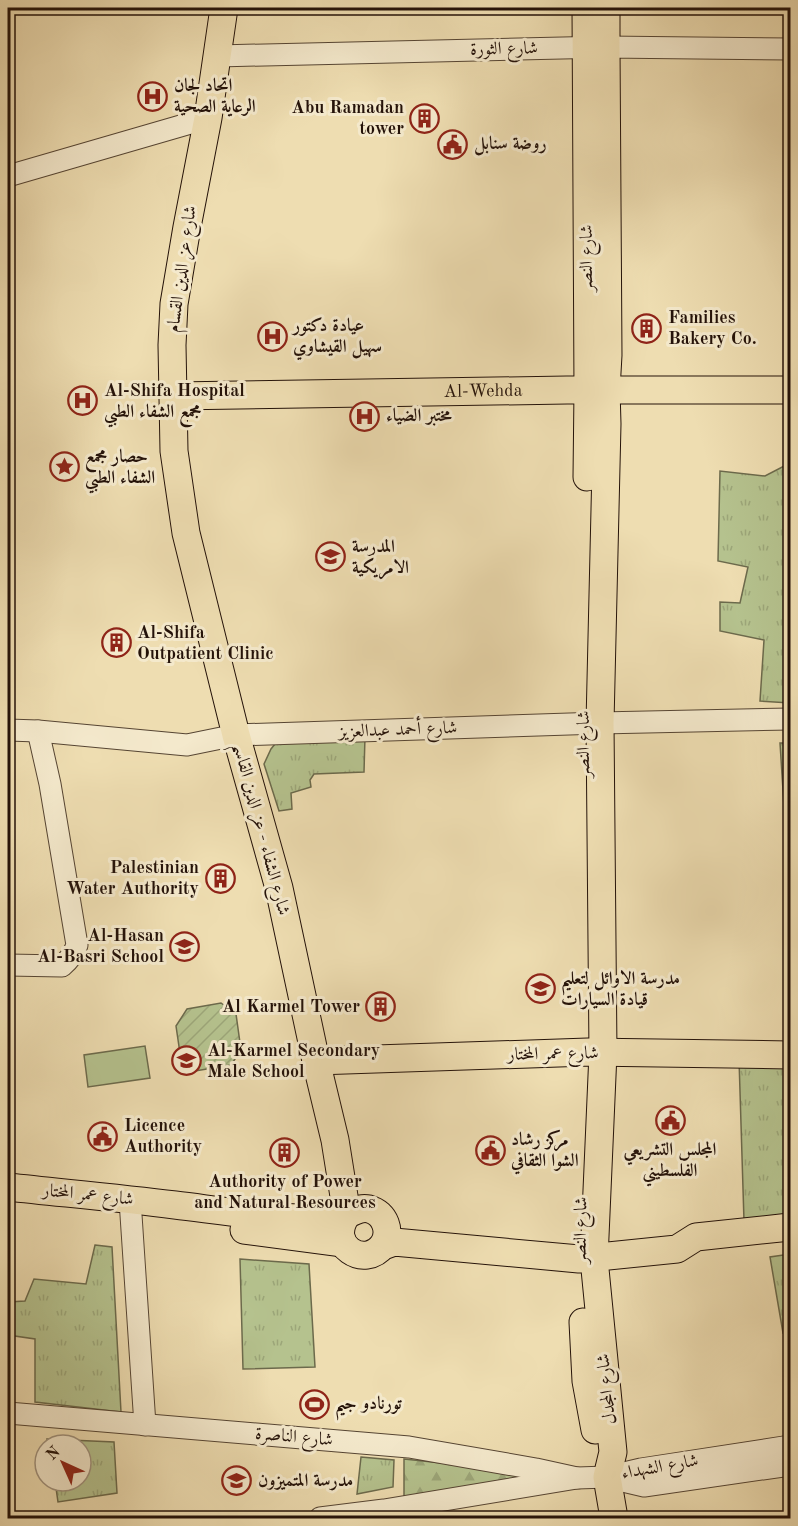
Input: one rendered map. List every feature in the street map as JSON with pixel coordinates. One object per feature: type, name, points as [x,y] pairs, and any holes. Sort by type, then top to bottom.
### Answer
[{"type":"main road","name":"شارع عز الدين القسام","points":[[186,533],[174,451],[172,345],[174,304],[208,118],[224,8]]},
{"type":"main road","name":"شارع النصر","points":[[586,8],[596,47],[608,355],[597,390],[607,424],[592,723],[595,1052],[587,1250]]},
{"type":"main road","name":"شارع النصر","points":[[596,47],[606,8]]},
{"type":"main road","name":"Al-Wehda","points":[[174,396],[597,390],[790,390]]},
{"type":"main road","name":"شارع الشفاء - عز الدين القاسم","points":[[186,533],[236,735],[279,888],[333,1133]]},
{"type":"main road","name":"شارع عمر المختار","points":[[316,1061],[595,1052],[790,1055]]},
{"type":"main road","points":[[333,1133],[342,1144],[386,1224],[386,1239],[383,1246]]},
{"type":"main road","points":[[333,1133],[347,1215]]},
{"type":"main road","points":[[303,1218],[316,1206],[336,1174],[333,1133]]},
{"type":"main road","name":"شارع عمر المختار","points":[[8,1187],[131,1208],[190,1222],[343,1244]]},
{"type":"main road","name":"شارع عمر المختار","points":[[8,1204],[244,1213],[303,1218],[347,1215]]},
{"type":"main road","points":[[587,1250],[402,1227],[369,1209],[361,1208],[347,1215],[340,1228],[343,1244],[348,1250],[362,1255],[370,1254],[394,1242],[587,1250],[677,1249],[696,1237],[790,1227]]},
{"type":"main road","name":"شارع المجدل","points":[[587,1250],[614,1452],[607,1477],[614,1518]]},
{"type":"street","name":"شارع الثورة","points":[[218,56],[596,47],[790,49]]},
{"type":"street","points":[[8,176],[208,118]]},
{"type":"street","name":"شارع أحمد عبدالعزيز","points":[[8,730],[187,745],[236,735],[790,719]]},
{"type":"street","points":[[8,965],[62,966],[75,952],[77,945],[50,784],[38,731]]},
{"type":"street","points":[[131,1208],[145,1425]]},
{"type":"street","name":"شارع الناصرة","points":[[8,1413],[409,1447],[536,1469],[577,1479]]},
{"type":"street","name":"شارع الشهداء","points":[[607,1477],[641,1469],[790,1446]]},
{"type":"street","name":"شارع الشهداء","points":[[607,1477],[644,1486],[790,1465]]},
{"type":"street","points":[[320,1518],[348,1514],[384,1514],[577,1479],[607,1477]]},
{"type":"green space","points":[[790,463],[790,703],[760,701],[764,640],[720,631],[720,602],[740,603],[748,567],[718,561],[720,471],[765,476]]},
{"type":"green space","points":[[365,737],[364,772],[314,774],[310,780],[311,787],[291,793],[292,809],[279,811],[264,764],[275,744]]},
{"type":"green space","points":[[780,743],[790,743],[790,806],[784,806]]},
{"type":"green space","points":[[221,1003],[236,1014],[241,1050],[231,1065],[195,1071],[181,1060],[176,1026],[187,1009]]},
{"type":"green space","points":[[145,1046],[150,1078],[88,1087],[84,1055]]},
{"type":"green space","points":[[739,1059],[790,1059],[790,1215],[744,1221]]},
{"type":"green space","points":[[95,1245],[112,1247],[121,1412],[35,1402],[35,1339],[8,1335],[8,1302],[25,1301],[34,1279],[86,1284]]},
{"type":"green space","points":[[790,1254],[790,1331],[783,1333],[770,1257]]},
{"type":"green space","points":[[240,1259],[309,1264],[315,1367],[243,1369]]},
{"type":"green space","points":[[93,1441],[114,1442],[117,1493],[58,1502],[57,1493],[93,1493]]},
{"type":"green space","points":[[361,1457],[394,1460],[393,1487],[357,1494]]},
{"type":"green space","points":[[404,1459],[537,1473],[540,1477],[404,1501]]},
{"type":"place","name":"اتحاد لجان الرعاية الصحية","points":[[153,96]]},
{"type":"place","name":"Abu Ramadan tower","points":[[425,118]]},
{"type":"place","name":"روضة سنابل","points":[[453,144]]},
{"type":"place","name":"Families Bakery Co.","points":[[647,328]]},
{"type":"place","name":"عيادة دكتور سهيل القيشاوي","points":[[272,336]]},
{"type":"place","name":"Al-Shifa Hospital مجمع الشفاء الطبي","points":[[83,401]]},
{"type":"place","name":"مختبر الضياء","points":[[365,416]]},
{"type":"place","name":"حصار مجمع الشفاء الطبي","points":[[64,467]]},
{"type":"place","name":"المدرسة الامريكية","points":[[331,557]]},
{"type":"place","name":"Al-Shifa Outpatient Clinic","points":[[116,643]]},
{"type":"place","name":"Palestinian Water Authority","points":[[220,878]]},
{"type":"place","name":"Al-Hasan Al-Basri School","points":[[185,946]]},
{"type":"place","name":"مدرسة الاوائل لتعليم قيادة السيارات","points":[[540,989]]},
{"type":"place","name":"Al Karmel Tower","points":[[381,1007]]},
{"type":"place","name":"Al-Karmel Secondary Male School","points":[[186,1061]]},
{"type":"place","name":"المجلس التشريعي الفلسطيني","points":[[670,1121]]},
{"type":"place","name":"Licence Authority","points":[[103,1136]]},
{"type":"place","name":"مركز رشاد الشوا الثقافي","points":[[490,1150]]},
{"type":"place","name":"Authority of Power and Natural Resources","points":[[285,1153]]},
{"type":"place","name":"تورنادو جيم","points":[[314,1404]]},
{"type":"place","name":"مدرسة المتميزون","points":[[237,1481]]}]
